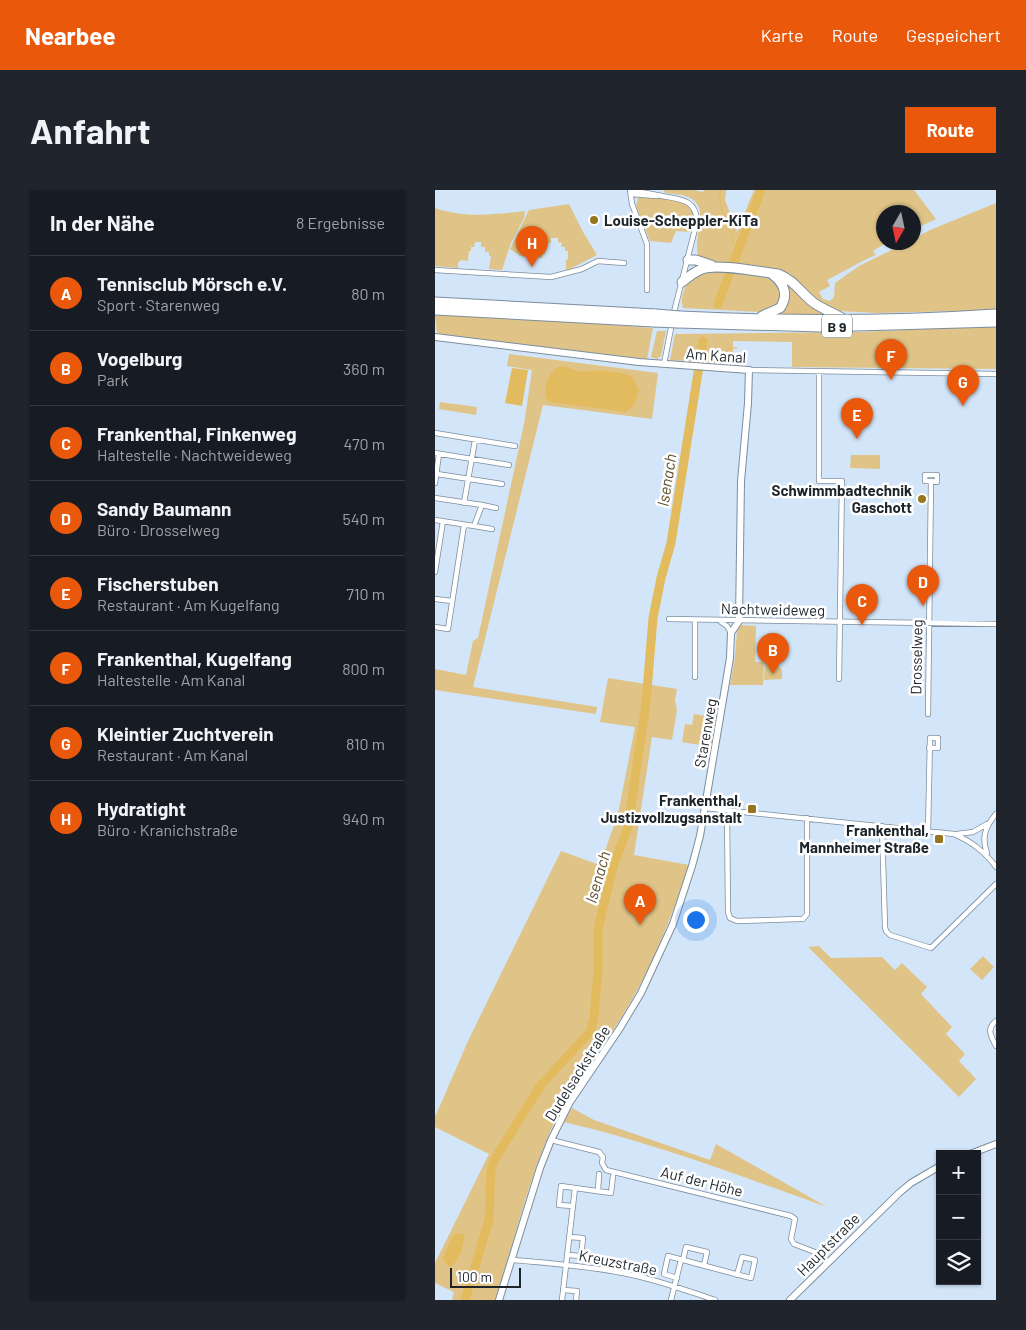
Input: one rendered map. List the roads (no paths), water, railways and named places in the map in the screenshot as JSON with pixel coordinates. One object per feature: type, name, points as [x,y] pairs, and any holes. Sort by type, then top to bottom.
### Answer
[{"type":"highway","name":"B 9","points":[[688,260],[693,265],[703,268],[738,269],[786,277],[815,304],[845,319]]},
{"type":"highway","name":"B 9","points":[[688,260],[696,260],[722,268]]},
{"type":"highway","points":[[682,282],[703,268]]},
{"type":"highway","name":"B 9","points":[[755,318],[776,311],[783,304],[785,288],[770,273]]},
{"type":"highway","name":"B 9","points":[[435,307],[821,327],[996,322]]},
{"type":"highway","name":"B 9","points":[[679,319],[845,319],[996,314]]},
{"type":"street","points":[[647,290],[647,244],[632,204],[631,191],[654,197],[659,193],[684,200],[693,206],[697,221],[664,364]]},
{"type":"street","points":[[435,270],[551,277],[582,269],[598,261],[624,263]]},
{"type":"street","name":"Am Kanal","points":[[435,337],[664,364],[749,370],[996,374]]},
{"type":"street","points":[[739,621],[741,481],[749,404],[749,370]]},
{"type":"street","points":[[819,372],[819,481],[841,481],[839,680]]},
{"type":"street","points":[[435,434],[515,446]]},
{"type":"street","points":[[464,503],[475,440]]},
{"type":"street","points":[[435,483],[437,454],[509,465]]},
{"type":"street","points":[[437,474],[502,484]]},
{"type":"street","name":"Drosselweg","points":[[928,714],[931,481]]},
{"type":"street","points":[[435,498],[496,508]]},
{"type":"street","points":[[474,526],[482,506]]},
{"type":"street","points":[[435,520],[493,529]]},
{"type":"street","points":[[435,572],[437,543],[443,521]]},
{"type":"street","points":[[435,627],[448,629],[464,525]]},
{"type":"street","points":[[435,599],[452,602]]},
{"type":"street","name":"Nachtweideweg","points":[[669,619],[695,621],[996,624]]},
{"type":"street","points":[[695,621],[695,676]]},
{"type":"street","points":[[720,621],[727,626],[731,633]]},
{"type":"street","name":"Starenweg","points":[[662,950],[671,930],[692,866],[705,808],[727,678],[731,633],[739,621]]},
{"type":"street","points":[[928,832],[929,748]]},
{"type":"street","points":[[705,808],[954,834],[973,832],[988,823],[996,814]]},
{"type":"street","points":[[727,810],[728,912],[730,918],[737,921],[803,919],[807,914],[807,818]]},
{"type":"street","points":[[988,823],[983,839],[988,856]]},
{"type":"street","points":[[882,826],[885,927],[886,931],[890,934],[931,948],[996,884]]},
{"type":"street","points":[[954,834],[973,843],[988,856],[996,867]]},
{"type":"street","name":"Dudelsackstraße","points":[[499,1300],[513,1260],[540,1168],[551,1140],[570,1102],[641,993],[662,950]]},
{"type":"street","points":[[996,1021],[990,1027],[996,1046]]},
{"type":"street","name":"Auf der Höhe","points":[[551,1140],[599,1152],[603,1157],[602,1164],[606,1170],[791,1216],[795,1219],[791,1239],[794,1244],[820,1254],[827,1263]]},
{"type":"street","points":[[980,1150],[996,1144]]},
{"type":"street","name":"Hauptstraße","points":[[790,1300],[885,1205],[911,1182],[936,1168]]},
{"type":"street","points":[[597,1191],[599,1174]]},
{"type":"street","points":[[573,1206],[559,1205],[561,1186],[611,1192],[613,1176]]},
{"type":"street","points":[[562,1300],[575,1188]]},
{"type":"street","points":[[567,1255],[581,1256],[583,1238],[569,1237]]},
{"type":"street","points":[[671,1300],[686,1247],[707,1252],[704,1266]]},
{"type":"street","points":[[677,1278],[663,1274],[668,1256],[751,1278],[755,1260],[742,1257],[737,1274]]},
{"type":"street","name":"Kreuzstraße","points":[[513,1260],[624,1273],[715,1300]]},
{"type":"street","points":[[563,1290],[577,1291],[576,1300]]},
{"type":"waterway","points":[[720,190],[720,204],[737,253]]},
{"type":"waterway","name":"Isenach","points":[[718,304],[761,190]]},
{"type":"waterway","name":"Isenach","points":[[465,1300],[489,1220],[491,1170],[494,1160],[541,1085],[590,1032],[594,1018],[598,969],[598,929],[613,867],[628,827],[646,703],[653,618],[661,578],[671,543],[703,341]]},
{"type":"waterway","points":[[700,358],[723,354],[730,348],[737,348]]},
{"type":"place","name":"Louise-Scheppler-KiTa","points":[[594,220]]},
{"type":"place","name":"Hydratight","points":[[532,267]]},
{"type":"place","name":"Frankenthal, Kugelfang","points":[[891,380]]},
{"type":"place","name":"Kleintier Zuchtverein","points":[[963,406]]},
{"type":"place","name":"Fischerstuben","points":[[857,439]]},
{"type":"place","name":"Schwimmbadtechnik Gaschott","points":[[922,499]]},
{"type":"place","name":"Sandy Baumann","points":[[923,606]]},
{"type":"place","name":"Frankenthal, Finkenweg","points":[[862,625]]},
{"type":"place","name":"Vogelburg","points":[[773,674]]},
{"type":"place","name":"Frankenthal, Justizvollzugsanstalt","points":[[752,809]]},
{"type":"place","name":"Frankenthal, Mannheimer Straße","points":[[939,839]]},
{"type":"place","name":"Tennisclub Mörsch e.V.","points":[[640,925]]}]
